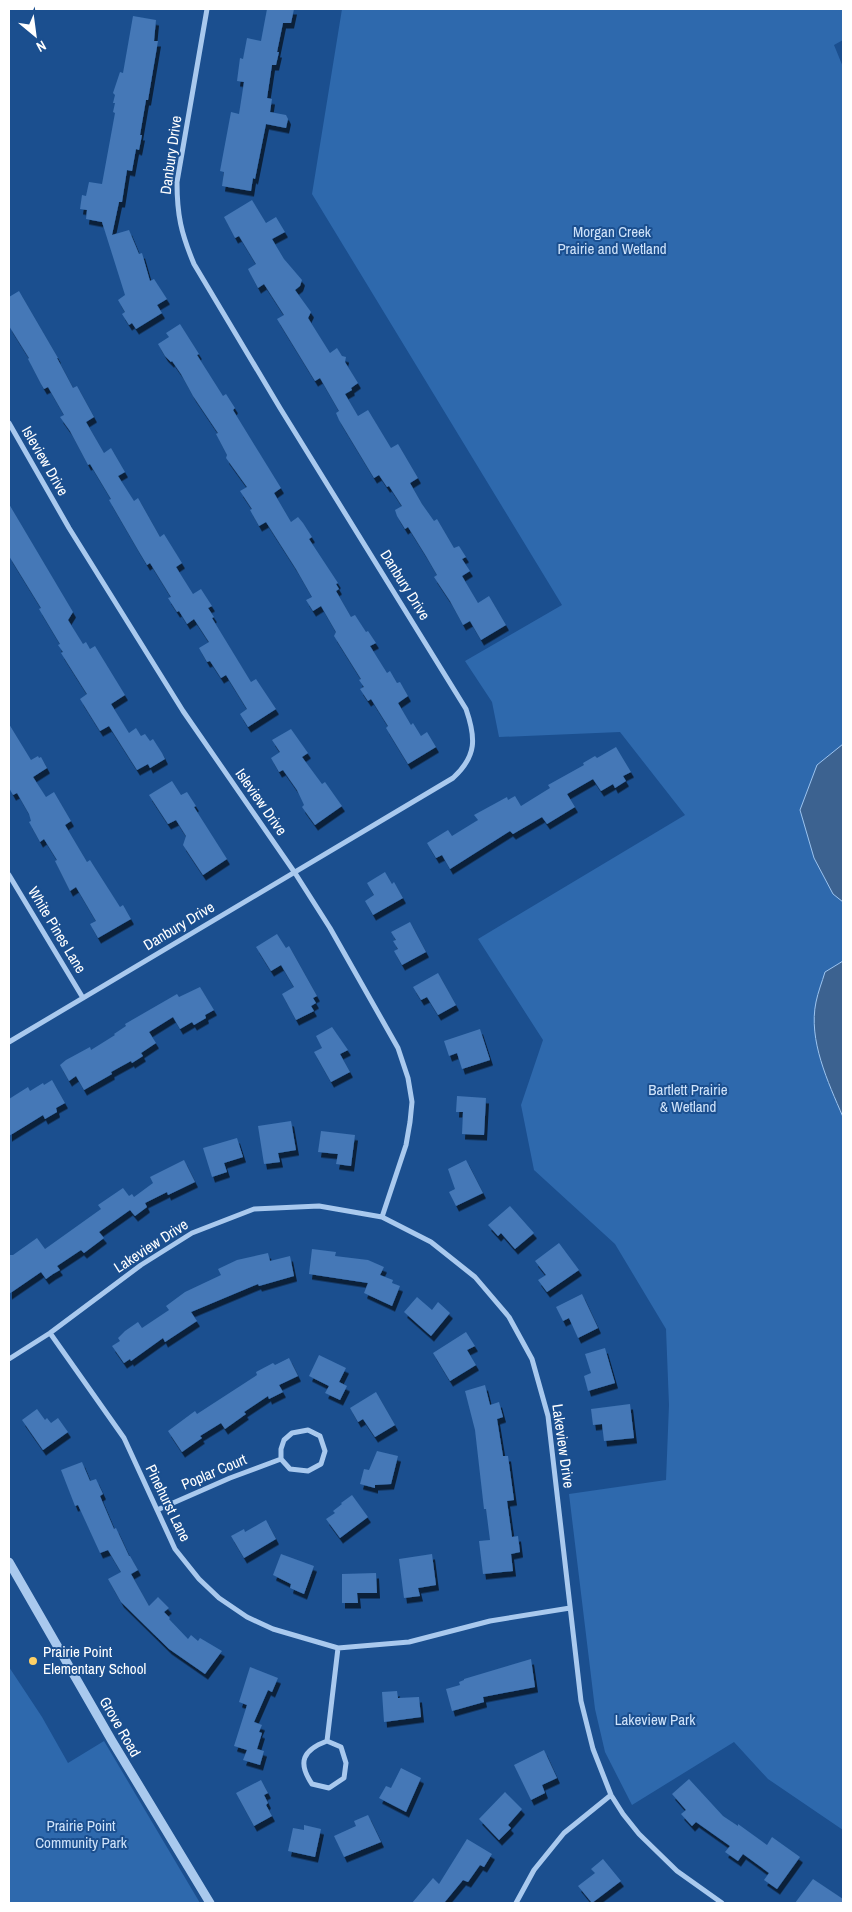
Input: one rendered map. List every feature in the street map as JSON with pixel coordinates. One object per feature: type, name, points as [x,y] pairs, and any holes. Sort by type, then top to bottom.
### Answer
[{"type":"street","name":"Danbury Drive","points":[[9,1042],[453,778],[462,770],[468,760],[474,736],[466,709],[280,408],[194,264],[183,239],[178,209],[177,182],[207,9]]},
{"type":"street","name":"Isleview Drive","points":[[9,422],[70,528],[183,711],[330,928],[398,1048],[408,1078],[412,1102],[406,1144],[382,1217]]},
{"type":"street","name":"White Pines Lane","points":[[9,875],[83,998]]},
{"type":"street","name":"Lakeview Drive","points":[[9,1359],[50,1333],[141,1265],[192,1233],[254,1209],[319,1206],[382,1217],[431,1242],[472,1273],[509,1317],[532,1359],[548,1416],[581,1701],[593,1749],[611,1795],[639,1834],[677,1871],[722,1903]]},
{"type":"street","name":"Pinehurst Lane","points":[[50,1333],[124,1438],[175,1549],[199,1579],[219,1598],[247,1617],[273,1630],[338,1648],[409,1642],[490,1621],[570,1608]]},
{"type":"street","points":[[308,1430],[320,1436],[325,1451],[321,1464],[308,1471],[290,1469],[281,1459],[281,1449],[284,1440],[292,1433],[308,1430]]},
{"type":"street","name":"Poplar Court","points":[[157,1510],[230,1478],[281,1459]]},
{"type":"street","name":"Grove Road","points":[[9,1562],[112,1741],[210,1903]]},
{"type":"street","points":[[327,1741],[338,1648]]},
{"type":"street","points":[[327,1741],[342,1747],[346,1763],[344,1778],[329,1788],[312,1784],[304,1772],[305,1757],[312,1746],[327,1741]]},
{"type":"street","points":[[516,1903],[534,1870],[564,1833],[611,1795]]},
{"type":"green space","points":[[342,9],[843,9],[843,40],[834,45],[843,67],[843,1830],[768,1779],[734,1742],[632,1805],[605,1752],[595,1709],[569,1494],[666,1480],[669,1405],[666,1329],[615,1244],[534,1170],[521,1105],[543,1040],[478,939],[685,815],[620,732],[499,737],[492,702],[465,661],[562,605],[312,194]]},
{"type":"green space","name":"Prairie Point Community Park","points":[[9,1667],[42,1717],[68,1763],[104,1741],[200,1903],[9,1903]]},
{"type":"shaded area","points":[[843,744],[843,902],[833,894],[814,858],[800,810],[817,765]]},
{"type":"shaded area","points":[[843,961],[843,1117],[821,1061],[817,1046],[814,1016],[825,972]]},
{"type":"building","points":[[267,9],[294,9],[291,23],[283,23],[277,52],[279,52],[276,65],[272,65],[267,98],[272,99],[270,112],[286,115],[288,119],[286,128],[266,124],[251,191],[222,186],[224,172],[220,171],[231,112],[239,114],[244,82],[237,81],[240,58],[243,59],[247,38],[261,41]]},
{"type":"building","points":[[133,16],[156,20],[154,41],[158,41],[148,100],[146,100],[139,150],[136,149],[132,171],[127,170],[122,202],[119,202],[112,235],[129,230],[139,254],[142,253],[150,281],[154,279],[167,299],[157,305],[162,313],[136,329],[132,323],[129,325],[122,314],[125,312],[118,300],[125,295],[102,222],[86,219],[87,210],[80,209],[82,195],[86,196],[89,182],[102,184],[115,113],[113,112],[115,95],[113,93],[120,72],[123,73]]},
{"type":"building","points":[[252,200],[266,223],[276,217],[285,232],[272,239],[284,259],[302,280],[300,286],[295,290],[311,312],[308,318],[330,353],[337,348],[342,356],[346,357],[345,362],[358,383],[345,394],[358,416],[368,410],[391,448],[398,444],[418,478],[410,483],[422,504],[434,521],[437,519],[454,548],[459,546],[466,557],[462,559],[470,571],[462,576],[478,603],[489,596],[506,625],[481,640],[470,621],[463,625],[434,577],[437,575],[426,556],[408,527],[405,529],[397,516],[395,510],[402,506],[379,475],[374,478],[339,420],[336,413],[339,411],[320,378],[315,381],[277,319],[284,315],[264,284],[258,288],[251,275],[248,269],[256,264],[239,236],[235,238],[224,217]]},
{"type":"building","points":[[19,291],[73,388],[77,386],[94,417],[86,422],[104,453],[111,448],[125,472],[118,476],[134,501],[138,498],[160,537],[164,534],[182,563],[176,567],[193,594],[201,589],[212,606],[208,608],[214,617],[212,618],[251,682],[256,679],[276,709],[248,727],[240,714],[247,709],[226,675],[221,678],[210,661],[207,662],[199,648],[209,642],[194,619],[187,624],[179,611],[177,612],[168,598],[171,597],[150,563],[147,565],[109,500],[111,499],[90,464],[88,465],[70,431],[60,417],[64,415],[48,387],[44,389],[29,358],[9,326],[9,297]]},
{"type":"building","points":[[180,324],[223,396],[226,394],[235,408],[233,410],[281,488],[274,493],[291,522],[298,517],[303,523],[312,537],[309,539],[338,583],[336,584],[339,589],[336,591],[351,617],[355,615],[366,632],[368,631],[376,643],[370,646],[387,673],[390,671],[397,683],[400,682],[408,696],[398,703],[411,725],[413,723],[421,736],[427,732],[436,747],[408,764],[371,699],[368,701],[360,689],[364,687],[359,680],[361,679],[334,636],[336,632],[321,606],[313,611],[306,600],[312,597],[296,569],[266,522],[259,526],[250,510],[252,509],[240,491],[247,487],[226,458],[227,455],[216,434],[218,433],[193,396],[181,374],[172,361],[165,356],[158,344],[169,337],[166,333]]},
{"type":"building","points":[[9,504],[73,612],[68,620],[83,644],[86,642],[90,649],[95,646],[125,695],[111,704],[129,733],[136,728],[141,736],[145,734],[150,741],[153,739],[162,753],[165,759],[150,768],[148,764],[137,770],[109,726],[100,731],[80,699],[87,694],[61,653],[63,652],[58,645],[60,644],[39,609],[41,608],[9,556]]},
{"type":"building","points":[[9,724],[31,760],[38,756],[39,758],[41,757],[47,768],[33,777],[46,797],[54,792],[71,821],[65,825],[87,862],[90,860],[120,907],[123,905],[131,919],[98,938],[90,924],[96,921],[76,887],[70,891],[55,861],[57,860],[44,839],[40,842],[29,822],[31,821],[29,814],[17,793],[13,795],[9,788]]},
{"type":"building","points":[[291,729],[308,753],[302,757],[322,784],[325,782],[342,806],[315,825],[302,807],[304,805],[297,790],[283,770],[279,772],[271,758],[280,752],[272,740]]},
{"type":"building","points":[[616,747],[631,772],[623,776],[626,781],[615,788],[613,784],[601,791],[593,779],[567,794],[575,807],[547,824],[542,817],[513,834],[510,831],[450,869],[442,855],[436,858],[427,843],[448,830],[452,836],[478,820],[474,815],[507,797],[508,800],[515,796],[521,806],[550,788],[548,785],[584,765],[583,763],[595,756],[597,758]]},
{"type":"building","points":[[172,781],[181,795],[187,792],[196,806],[194,807],[227,859],[203,875],[183,845],[186,836],[176,820],[168,824],[149,795]]},
{"type":"building","points":[[385,872],[392,884],[394,882],[403,898],[373,915],[365,901],[374,895],[367,883]]},
{"type":"building","points":[[410,922],[426,952],[402,965],[394,951],[398,949],[393,941],[396,940],[391,932]]},
{"type":"building","points":[[277,934],[286,948],[289,946],[317,996],[313,998],[316,1003],[311,1006],[314,1011],[296,1020],[282,994],[294,987],[281,965],[271,971],[256,947]]},
{"type":"building","points":[[438,973],[456,1005],[438,1015],[427,997],[421,1000],[413,987]]},
{"type":"building","points":[[200,987],[214,1010],[205,1015],[206,1018],[194,1025],[192,1022],[180,1029],[173,1017],[149,1032],[156,1043],[141,1053],[143,1056],[132,1063],[131,1061],[111,1072],[112,1074],[84,1090],[76,1076],[69,1081],[60,1065],[66,1060],[90,1047],[91,1050],[115,1035],[126,1026],[125,1024],[177,994],[179,997]]},
{"type":"building","points":[[332,1027],[348,1050],[340,1054],[350,1072],[331,1082],[314,1052],[322,1048],[316,1036]]},
{"type":"building","points":[[480,1029],[490,1060],[462,1069],[457,1053],[449,1056],[444,1041]]},
{"type":"building","points":[[52,1080],[65,1103],[56,1108],[57,1112],[45,1119],[43,1115],[9,1136],[9,1099],[28,1087],[30,1091]]},
{"type":"building","points":[[457,1096],[486,1098],[484,1135],[462,1134],[463,1112],[456,1112]]},
{"type":"building","points":[[291,1121],[296,1150],[278,1153],[280,1162],[264,1164],[258,1126]]},
{"type":"building","points":[[321,1131],[355,1135],[351,1166],[336,1164],[338,1154],[318,1152]]},
{"type":"building","points":[[237,1138],[243,1157],[224,1163],[227,1172],[212,1177],[203,1148]]},
{"type":"building","points":[[184,1160],[195,1182],[168,1195],[167,1192],[145,1203],[147,1207],[135,1216],[130,1210],[99,1232],[104,1238],[84,1253],[81,1250],[57,1266],[60,1270],[46,1279],[41,1272],[9,1294],[9,1255],[13,1255],[37,1238],[45,1249],[101,1209],[98,1205],[123,1188],[129,1196],[132,1194],[134,1197],[153,1183],[150,1177]]},
{"type":"building","points":[[466,1160],[483,1193],[456,1206],[449,1192],[455,1189],[448,1169]]},
{"type":"building","points":[[510,1206],[534,1233],[515,1249],[501,1233],[498,1236],[488,1225]]},
{"type":"building","points":[[559,1243],[579,1270],[547,1292],[538,1280],[546,1275],[535,1261]]},
{"type":"building","points":[[312,1249],[336,1252],[335,1256],[368,1260],[384,1267],[380,1275],[393,1280],[392,1283],[400,1286],[392,1306],[364,1293],[368,1283],[309,1274]]},
{"type":"building","points":[[268,1253],[270,1261],[290,1256],[294,1276],[259,1286],[258,1284],[191,1312],[197,1321],[165,1342],[163,1338],[131,1361],[130,1359],[124,1363],[112,1346],[120,1341],[118,1338],[125,1331],[138,1322],[142,1328],[169,1310],[166,1306],[185,1292],[221,1275],[218,1269],[237,1260]]},
{"type":"building","points":[[582,1294],[598,1328],[578,1338],[569,1318],[563,1321],[556,1307]]},
{"type":"building","points":[[417,1297],[432,1310],[438,1302],[450,1313],[431,1336],[404,1312]]},
{"type":"building","points":[[466,1332],[475,1346],[467,1350],[476,1365],[450,1381],[433,1353]]},
{"type":"building","points":[[605,1348],[615,1383],[588,1391],[584,1376],[591,1373],[585,1354]]},
{"type":"building","points":[[319,1355],[346,1368],[339,1382],[347,1386],[340,1400],[325,1393],[329,1386],[309,1376]]},
{"type":"building","points":[[289,1358],[298,1376],[279,1385],[283,1392],[269,1399],[268,1396],[244,1412],[246,1414],[225,1429],[221,1423],[200,1436],[202,1438],[182,1452],[168,1431],[195,1411],[197,1414],[257,1375],[256,1372],[273,1363],[275,1365]]},
{"type":"building","points":[[485,1385],[490,1405],[499,1402],[503,1417],[497,1419],[503,1456],[508,1456],[514,1500],[507,1501],[512,1537],[518,1536],[520,1552],[511,1554],[513,1571],[483,1574],[479,1541],[490,1540],[486,1509],[484,1509],[475,1430],[465,1391]]},
{"type":"building","points":[[376,1392],[395,1425],[375,1437],[363,1419],[358,1422],[350,1408]]},
{"type":"building","points":[[630,1404],[634,1438],[604,1441],[602,1424],[593,1425],[591,1409]]},
{"type":"building","points":[[37,1409],[45,1420],[47,1418],[51,1423],[58,1418],[68,1432],[43,1450],[22,1420]]},
{"type":"building","points":[[377,1451],[398,1456],[391,1484],[375,1485],[375,1488],[360,1484],[364,1469],[369,1470]]},
{"type":"building","points":[[82,1462],[90,1481],[96,1479],[103,1494],[100,1496],[114,1529],[116,1528],[138,1570],[131,1574],[149,1606],[158,1597],[169,1608],[164,1612],[169,1619],[188,1639],[191,1635],[198,1641],[200,1638],[222,1651],[205,1674],[169,1649],[121,1602],[108,1579],[121,1572],[108,1550],[100,1553],[78,1505],[75,1506],[61,1470]]},
{"type":"building","points":[[352,1495],[368,1517],[340,1538],[326,1519],[335,1513],[333,1511]]},
{"type":"building","points":[[266,1520],[276,1539],[244,1558],[231,1536],[244,1529],[245,1532]]},
{"type":"building","points":[[281,1554],[314,1566],[304,1594],[290,1588],[291,1584],[273,1575]]},
{"type":"building","points":[[432,1554],[436,1585],[418,1588],[420,1596],[404,1598],[399,1559]]},
{"type":"building","points":[[376,1573],[377,1593],[357,1593],[358,1603],[342,1603],[342,1574]]},
{"type":"building","points":[[531,1659],[535,1687],[483,1697],[484,1702],[452,1711],[446,1689],[460,1685],[459,1682],[464,1679]]},
{"type":"building","points":[[250,1667],[278,1678],[272,1692],[268,1690],[254,1722],[262,1725],[259,1732],[262,1733],[257,1749],[264,1751],[260,1765],[243,1760],[247,1750],[234,1746],[247,1705],[239,1702]]},
{"type":"building","points":[[397,1691],[398,1698],[419,1697],[421,1717],[384,1722],[382,1692]]},
{"type":"building","points":[[544,1750],[557,1778],[542,1785],[545,1793],[531,1800],[514,1765]]},
{"type":"building","points":[[401,1768],[421,1778],[406,1812],[379,1798],[386,1786],[391,1788]]},
{"type":"building","points":[[689,1779],[723,1816],[738,1826],[738,1824],[767,1845],[772,1837],[800,1857],[777,1889],[764,1880],[769,1873],[743,1854],[738,1861],[725,1852],[730,1846],[696,1822],[692,1826],[681,1814],[686,1810],[672,1794]]},
{"type":"building","points":[[261,1780],[268,1793],[264,1795],[268,1803],[266,1805],[272,1816],[254,1826],[236,1793]]},
{"type":"building","points":[[505,1792],[522,1809],[508,1825],[511,1828],[499,1840],[479,1819]]},
{"type":"building","points":[[368,1815],[381,1842],[344,1857],[334,1836],[356,1826],[354,1821]]},
{"type":"building","points":[[304,1825],[321,1829],[315,1857],[288,1851],[293,1828],[304,1830]]},
{"type":"building","points":[[467,1839],[492,1854],[484,1867],[480,1865],[468,1882],[463,1880],[444,1903],[412,1903],[433,1878],[439,1884]]},
{"type":"building","points":[[603,1859],[621,1881],[592,1903],[578,1886],[595,1873],[591,1869]]},
{"type":"building","points":[[813,1879],[843,1899],[843,1903],[795,1903]]},
{"type":"place","name":"Prairie Point Elementary School","points":[[33,1661]]},
{"type":"park label","name":"Morgan Creek Prairie and Wetland","points":[[612,240]]},
{"type":"park label","name":"Bartlett Prairie & Wetland","points":[[688,1098]]},
{"type":"park label","name":"Lakeview Park","points":[[655,1720]]}]
